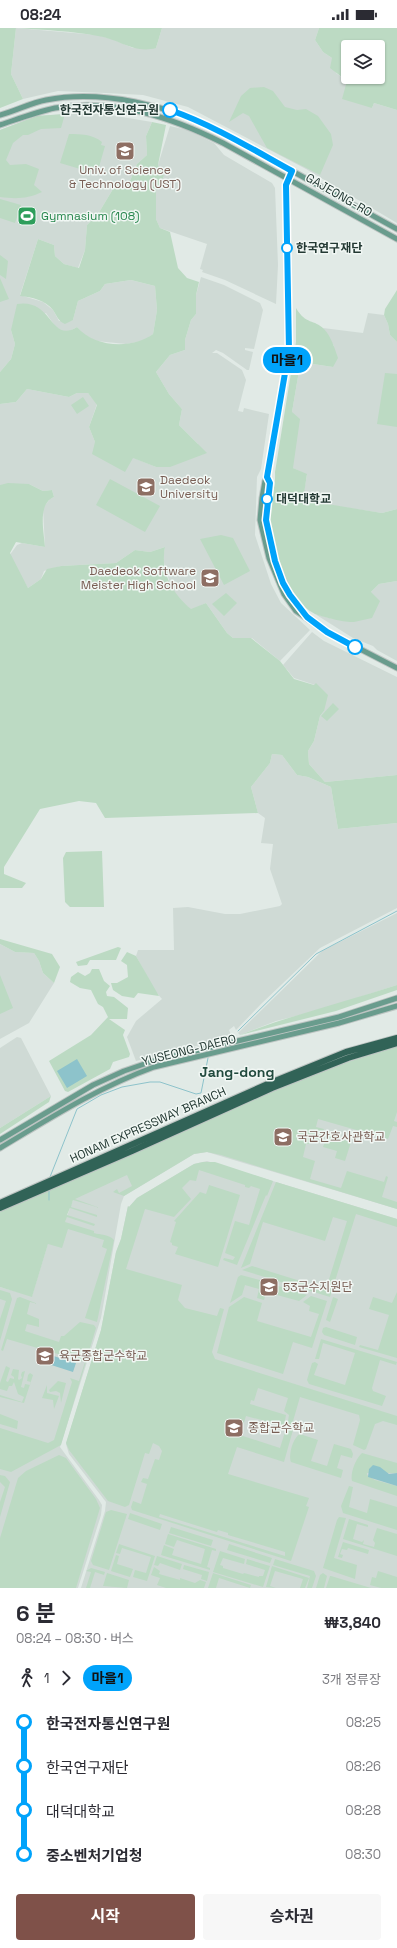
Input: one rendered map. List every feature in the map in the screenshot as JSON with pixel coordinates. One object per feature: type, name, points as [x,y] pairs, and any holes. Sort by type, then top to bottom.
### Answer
[{"type":"highway","name":"HONAM EXPRESSWAY BRANCH","points":[[0,1203],[270,1083],[346,1052],[397,1038]]},
{"type":"highway","name":"HONAM EXPRESSWAY BRANCH","points":[[0,1208],[272,1088],[348,1058],[397,1043]]},
{"type":"main road","name":"GAJEONG-RO","points":[[0,115],[36,102],[62,98],[115,100],[147,104],[196,119],[397,229]]},
{"type":"main road","name":"GAJEONG-RO","points":[[0,125],[56,108],[99,107],[137,110],[156,114],[194,128],[281,174],[397,239]]},
{"type":"main road","points":[[292,171],[286,186],[289,350],[262,498],[260,520],[269,558],[284,594],[296,611],[335,637],[397,668]]},
{"type":"main road","points":[[281,174],[286,186]]},
{"type":"main road","points":[[286,186],[297,183]]},
{"type":"main road","name":"YUSEONG-DAERO","points":[[0,1140],[93,1085],[124,1071],[153,1062],[339,1017],[397,998]]},
{"type":"main road","name":"YUSEONG-DAERO","points":[[0,1148],[97,1091],[126,1077],[154,1067],[339,1023],[397,1006]]},
{"type":"shaded area","name":"한국전자통신연구원","points":[[16,28],[97,35],[112,39],[133,48],[156,48],[162,28],[319,28],[315,40],[323,52],[332,58],[336,73],[341,77],[341,84],[350,84],[372,108],[374,103],[397,110],[397,223],[306,169],[188,107],[143,95],[106,93],[58,91],[23,99],[11,74]]},
{"type":"shaded area","points":[[104,114],[152,122],[146,136],[147,155],[137,164],[130,181],[116,184],[98,214],[87,225],[85,250],[78,268],[64,264],[55,256],[54,245],[38,239],[20,295],[43,302],[53,310],[59,321],[73,320],[78,301],[100,291],[105,284],[131,280],[155,286],[157,310],[153,334],[144,341],[126,344],[96,341],[83,334],[77,327],[70,331],[62,331],[55,326],[46,313],[11,330],[15,344],[11,359],[0,372],[0,130],[37,116]]},
{"type":"shaded area","points":[[170,126],[187,130],[214,143],[224,155],[272,183],[275,188],[278,265],[276,304],[225,280],[202,272],[203,270],[200,269],[207,244],[160,228],[156,219],[156,190],[164,176],[158,165]]},
{"type":"shaded area","points":[[201,277],[224,285],[260,303],[263,310],[254,349],[245,348],[245,350],[253,352],[249,370],[223,353],[216,350],[212,353],[217,353],[242,370],[246,380],[238,411],[243,412],[244,408],[269,414],[261,469],[257,477],[255,535],[271,584],[281,603],[310,630],[280,661],[252,638],[233,638],[227,633],[206,603],[191,610],[179,599],[171,587],[163,559],[165,547],[150,552],[135,550],[116,563],[61,566],[44,571],[41,579],[28,588],[9,556],[17,545],[22,543],[45,547],[43,508],[50,499],[54,497],[52,490],[43,491],[29,484],[0,485],[0,404],[16,402],[27,389],[69,397],[77,393],[88,393],[97,404],[89,427],[95,442],[156,467],[198,444],[179,425],[182,409],[169,394],[156,372],[170,355],[185,350],[185,340],[191,320],[196,314],[196,295]]},
{"type":"shaded area","points":[[368,313],[384,315],[388,324],[390,335],[397,342],[397,509],[382,513],[302,501],[307,475],[293,468],[292,412],[300,365],[313,364],[333,367],[334,346],[323,328],[363,333]]},
{"type":"shaded area","points":[[397,581],[397,661],[377,650],[373,646],[353,638],[315,614],[333,619],[370,593],[379,584]]},
{"type":"shaded area","points":[[312,632],[324,641],[397,677],[397,775],[325,782],[309,764],[308,751],[314,741],[320,716],[324,711],[315,685],[294,678],[283,665]]},
{"type":"shaded area","points":[[272,754],[282,755],[297,775],[308,777],[331,787],[338,829],[397,823],[397,908],[320,948],[236,1030],[234,1026],[229,1030],[232,1037],[136,1061],[127,1037],[136,1021],[162,999],[155,991],[136,956],[138,950],[174,950],[173,908],[188,907],[225,914],[240,914],[280,906],[282,904],[270,869],[273,844],[261,843],[265,818],[258,813],[251,787],[270,763]]},
{"type":"shaded area","points":[[397,913],[397,985],[320,1010],[276,1021],[240,1035],[238,1033],[322,951]]},
{"type":"shaded area","points":[[0,944],[15,952],[34,953],[39,961],[43,973],[54,983],[29,1023],[0,1039]]},
{"type":"shaded area","points":[[17,1037],[21,1038],[51,1096],[0,1128],[0,1048]]},
{"type":"shaded area","points":[[397,1046],[397,1209],[207,1152],[194,1154],[124,1196],[121,1204],[101,1318],[60,1447],[102,1505],[101,1515],[78,1588],[0,1588],[0,1287],[32,1296],[53,1227],[64,1224],[73,1200],[120,1158],[270,1092]]},
{"type":"shaded area","points":[[207,1161],[397,1219],[397,1588],[81,1588],[105,1511],[106,1502],[69,1454],[66,1444],[101,1330],[116,1252],[121,1239],[128,1206],[129,1207],[137,1198],[194,1164]]},
{"type":"green space","points":[[0,28],[16,28],[11,74],[23,99],[0,108]]},
{"type":"green space","points":[[18,28],[162,28],[156,48],[141,49],[88,34]]},
{"type":"green space","points":[[319,28],[397,28],[397,110],[374,103],[372,108],[342,99],[346,84],[385,84],[385,40],[341,40],[341,76],[330,68],[332,58],[323,52],[315,40]]},
{"type":"green space","points":[[264,87],[273,91],[285,107],[297,110],[306,109],[318,116],[331,134],[333,145],[320,175],[267,148],[249,116],[243,113],[229,122],[241,96],[250,88]]},
{"type":"green space","points":[[65,114],[61,128],[41,129],[28,135],[23,135],[13,143],[6,160],[10,165],[26,164],[39,169],[34,185],[42,192],[21,198],[0,197],[0,130],[37,116]]},
{"type":"green space","points":[[152,122],[166,125],[158,165],[164,176],[156,190],[156,219],[160,228],[170,232],[178,268],[187,278],[199,282],[196,295],[196,314],[191,320],[185,340],[185,350],[170,355],[156,372],[169,394],[182,409],[179,425],[207,453],[170,467],[156,467],[133,458],[125,472],[92,454],[95,442],[89,427],[97,405],[88,393],[77,393],[69,397],[27,389],[16,402],[0,404],[0,372],[11,359],[15,344],[11,330],[17,304],[29,304],[38,307],[61,330],[68,331],[77,327],[84,334],[103,342],[124,344],[144,339],[153,334],[157,310],[155,286],[131,280],[105,284],[100,291],[78,301],[73,320],[65,324],[59,320],[50,307],[42,301],[20,296],[38,239],[54,245],[55,256],[64,264],[79,268],[85,250],[87,225],[98,214],[116,184],[130,181],[137,164],[147,155],[146,136]]},
{"type":"green space","points":[[69,134],[82,134],[90,136],[98,139],[102,142],[101,145],[105,146],[97,174],[60,163]]},
{"type":"green space","points":[[0,199],[21,205],[15,223],[0,218]]},
{"type":"green space","points":[[0,255],[8,261],[6,279],[0,275]]},
{"type":"green space","points":[[0,278],[9,299],[0,302]]},
{"type":"green space","points":[[397,290],[397,342],[390,335],[388,324],[384,315],[385,309]]},
{"type":"green space","points":[[296,308],[303,317],[324,329],[329,335],[338,358],[333,367],[313,364],[300,365],[292,412],[300,419],[293,468],[307,474],[303,500],[382,513],[397,509],[397,581],[379,584],[371,592],[380,601],[372,618],[356,622],[346,622],[323,617],[315,614],[305,607],[289,586],[283,573],[271,532],[270,508],[296,342]]},
{"type":"green space","points":[[385,373],[397,374],[397,427],[377,424]]},
{"type":"green space","points":[[83,397],[89,406],[77,414],[71,405]]},
{"type":"green space","points":[[110,479],[160,506],[145,532],[96,505]]},
{"type":"green space","points":[[8,483],[29,484],[43,491],[52,490],[54,497],[45,506],[43,512],[45,547],[16,542],[10,553],[28,588],[41,579],[47,569],[61,566],[116,563],[135,550],[150,552],[165,547],[164,565],[166,573],[173,589],[184,603],[191,609],[206,603],[227,633],[233,638],[251,638],[280,661],[294,679],[314,685],[316,683],[328,695],[324,711],[320,716],[314,741],[308,751],[309,764],[325,782],[397,775],[397,823],[338,829],[331,787],[308,777],[297,775],[282,755],[272,754],[270,763],[251,787],[258,813],[105,818],[96,803],[79,801],[40,809],[4,867],[4,874],[26,883],[22,888],[0,888],[0,485]]},
{"type":"green space","points":[[221,535],[233,538],[250,571],[224,585],[200,539]]},
{"type":"green space","points":[[226,593],[237,603],[224,616],[212,604]]},
{"type":"green space","points":[[333,703],[339,709],[327,721],[321,716]]},
{"type":"green space","points":[[102,851],[104,907],[70,907],[65,902],[63,858],[66,852]]},
{"type":"green space","points":[[0,939],[52,954],[60,967],[54,983],[43,973],[39,961],[34,953],[15,952],[0,944]]},
{"type":"green space","points":[[118,947],[121,948],[116,960],[90,960],[87,965],[78,966],[76,962]]},
{"type":"green space","points":[[127,952],[136,956],[159,996],[138,993],[134,998],[122,996],[113,990],[111,983],[117,983],[128,977],[127,965],[121,961]]},
{"type":"green space","points":[[92,969],[99,969],[104,981],[110,986],[106,992],[107,996],[114,997],[128,1008],[127,1019],[109,1019],[125,1030],[123,1035],[130,1054],[129,1057],[113,1062],[110,1069],[68,1092],[65,1091],[49,1061],[91,1035],[108,1017],[103,1007],[98,1004],[91,990],[80,988],[70,982],[71,977],[78,972],[85,976],[90,973]]},
{"type":"green space","points":[[0,975],[13,1008],[0,1014]]},
{"type":"green space","points":[[397,985],[397,990],[336,1011],[240,1035],[298,1015]]},
{"type":"green space","name":"국군간호사관학교","points":[[397,1046],[397,1112],[394,1121],[397,1122],[397,1127],[393,1126],[388,1139],[318,1119],[316,1127],[324,1129],[321,1140],[312,1138],[310,1144],[306,1144],[303,1157],[315,1161],[310,1179],[341,1188],[347,1171],[384,1182],[386,1176],[388,1177],[382,1197],[397,1202],[397,1209],[221,1155],[207,1152],[194,1154],[124,1196],[113,1192],[117,1189],[119,1193],[132,1186],[127,1175],[75,1199],[100,1208],[73,1200],[71,1207],[97,1215],[97,1217],[70,1208],[67,1215],[95,1224],[94,1226],[67,1217],[65,1222],[94,1231],[94,1233],[107,1236],[114,1240],[97,1322],[85,1318],[107,1249],[102,1247],[104,1240],[68,1229],[62,1248],[48,1244],[32,1297],[0,1287],[0,1210],[270,1092],[339,1065]]},
{"type":"green space","points":[[51,1096],[49,1102],[0,1134],[0,1128]]},
{"type":"green space","points":[[327,1135],[351,1142],[345,1161],[335,1158],[337,1151],[323,1147]]},
{"type":"green space","points":[[215,1162],[273,1181],[237,1265],[223,1260],[224,1258],[233,1260],[235,1257],[225,1253],[235,1221],[249,1225],[260,1189],[251,1186],[249,1188],[245,1187],[245,1185],[199,1170],[196,1181],[190,1180],[182,1188],[191,1199],[174,1217],[145,1209],[126,1269],[182,1285],[178,1300],[185,1308],[217,1316],[220,1308],[224,1309],[212,1352],[215,1359],[397,1416],[397,1425],[383,1421],[375,1424],[366,1449],[364,1450],[353,1445],[360,1420],[359,1415],[300,1397],[291,1428],[287,1427],[289,1415],[284,1411],[288,1398],[258,1388],[254,1401],[251,1400],[250,1404],[286,1415],[284,1426],[246,1416],[240,1435],[280,1448],[286,1429],[293,1430],[284,1462],[237,1447],[228,1474],[309,1498],[306,1506],[309,1507],[291,1561],[132,1510],[131,1507],[133,1501],[141,1504],[147,1484],[141,1482],[143,1478],[148,1479],[155,1459],[159,1460],[162,1451],[159,1446],[153,1443],[149,1454],[145,1453],[129,1505],[125,1507],[108,1501],[69,1450],[66,1443],[101,1330],[116,1252],[121,1239],[128,1206],[129,1207],[137,1198],[194,1164]],"holes":[[[160,1514],[217,1532],[218,1530],[228,1533],[228,1535],[285,1552],[285,1556],[159,1517]]]},
{"type":"green space","points":[[276,1182],[397,1219],[397,1227],[356,1214],[330,1297],[242,1270],[252,1266],[326,1289],[347,1221],[333,1217],[325,1241],[263,1222],[250,1264],[241,1268]]},
{"type":"green space","points":[[209,1185],[240,1195],[218,1267],[175,1254],[178,1247],[172,1245],[170,1242],[176,1222],[174,1221],[200,1192],[206,1194]]},
{"type":"green space","points":[[241,1275],[267,1282],[272,1293],[266,1293],[264,1300],[257,1298],[259,1289],[245,1285],[242,1295],[230,1303],[238,1277]]},
{"type":"green space","points":[[272,1284],[307,1295],[299,1301],[277,1295]]},
{"type":"green space","points":[[0,1290],[10,1293],[12,1299],[0,1341],[0,1319],[6,1301],[0,1299]]},
{"type":"green space","points":[[397,1292],[397,1358],[359,1347],[360,1345],[378,1350],[389,1315],[369,1309],[373,1297],[392,1303]]},
{"type":"green space","points":[[311,1296],[327,1301],[312,1348],[293,1342],[283,1374],[217,1353],[229,1307],[244,1297],[262,1303],[257,1321],[311,1337],[319,1314],[309,1311],[310,1306],[303,1302]]},
{"type":"green space","points":[[20,1297],[38,1304],[30,1302],[27,1314],[39,1319],[39,1327],[27,1324],[25,1331],[59,1342],[61,1336],[64,1336],[80,1322],[94,1325],[96,1328],[61,1445],[11,1472],[0,1469],[0,1428],[48,1443],[54,1440],[72,1382],[70,1378],[79,1381],[85,1362],[7,1339],[3,1351],[1,1350],[17,1298]]},
{"type":"green space","points":[[333,1297],[338,1299],[330,1322],[326,1320]]},
{"type":"green space","points":[[326,1327],[357,1337],[355,1345],[324,1335],[322,1332],[323,1328]]},
{"type":"green space","points":[[321,1339],[397,1362],[396,1365],[380,1360],[372,1388],[373,1391],[386,1396],[382,1406],[309,1384],[307,1380],[312,1363],[315,1362],[318,1364],[314,1375],[345,1385],[355,1353],[323,1343],[319,1359],[315,1359]]},
{"type":"green space","points":[[6,1366],[10,1368],[6,1381],[8,1382],[10,1378],[14,1379],[11,1375],[13,1369],[19,1370],[19,1380],[22,1378],[22,1372],[25,1371],[21,1387],[24,1388],[25,1384],[30,1385],[24,1403],[0,1397],[0,1395],[22,1402],[24,1397],[18,1394],[14,1382],[12,1386],[9,1386],[7,1391],[0,1389],[0,1383]]},
{"type":"green space","points":[[30,1373],[33,1375],[31,1382],[27,1381]]},
{"type":"green space","points":[[58,1381],[66,1383],[61,1403],[60,1393],[56,1391],[50,1392],[49,1390]]},
{"type":"green space","points":[[47,1385],[47,1393],[59,1396],[54,1409],[53,1400],[42,1398]]},
{"type":"green space","points":[[0,1414],[18,1421],[17,1429],[0,1424]]},
{"type":"green space","points":[[300,1434],[318,1440],[311,1461],[327,1466],[334,1444],[351,1449],[353,1454],[352,1458],[341,1455],[337,1468],[343,1470],[341,1478],[291,1462],[290,1456],[292,1447],[295,1439]]},
{"type":"green space","points":[[362,1453],[397,1463],[397,1473],[367,1473],[367,1475],[375,1480],[397,1486],[397,1496],[352,1481],[354,1466]]},
{"type":"green space","points":[[59,1455],[66,1458],[96,1499],[100,1508],[76,1588],[0,1588],[0,1538],[18,1478],[26,1471]]},
{"type":"green space","points":[[0,1475],[5,1476],[10,1482],[0,1517],[0,1502],[5,1487],[0,1482]]},
{"type":"green space","points":[[349,1486],[353,1487],[349,1507],[367,1513],[370,1499],[397,1507],[397,1530],[343,1513],[341,1506]]},
{"type":"green space","points":[[111,1510],[127,1514],[109,1570],[93,1565],[91,1561],[106,1512]]},
{"type":"green space","points":[[130,1513],[162,1524],[160,1530],[128,1519]]},
{"type":"green space","points":[[339,1517],[346,1518],[334,1558],[357,1565],[355,1579],[323,1568]]},
{"type":"green space","points":[[349,1519],[368,1525],[368,1527],[357,1524],[353,1539],[362,1542],[364,1540],[363,1544],[374,1547],[375,1543],[373,1540],[377,1528],[397,1534],[397,1556],[343,1539]]},
{"type":"green space","points":[[171,1527],[213,1540],[211,1546],[169,1533]]},
{"type":"green space","points":[[168,1534],[216,1549],[216,1551],[212,1550],[207,1567],[210,1568],[210,1570],[161,1555],[164,1545],[174,1549],[172,1555],[201,1564],[205,1549],[177,1540],[174,1547],[165,1544]]},
{"type":"green space","points":[[343,1542],[369,1550],[368,1554],[348,1548],[347,1550],[342,1549],[340,1554],[343,1555],[342,1558],[338,1557]]},
{"type":"green space","points":[[119,1544],[155,1556],[147,1581],[133,1577],[135,1570],[146,1573],[151,1557],[122,1548],[120,1554],[116,1553]]},
{"type":"green space","points":[[229,1544],[272,1558],[270,1563],[227,1550]]},
{"type":"green space","points":[[220,1551],[245,1559],[244,1564],[223,1558],[220,1565],[223,1566],[223,1568],[243,1574],[259,1577],[263,1576],[265,1570],[246,1564],[247,1559],[270,1566],[263,1587],[213,1572]]},
{"type":"green space","points":[[116,1555],[119,1556],[117,1564],[133,1569],[130,1577],[111,1571]]},
{"type":"green space","points":[[157,1556],[182,1564],[180,1570],[160,1563],[158,1566],[154,1565]]},
{"type":"green space","points":[[275,1559],[314,1571],[316,1576],[312,1588],[307,1588],[310,1576],[273,1565]]},
{"type":"green space","points":[[184,1565],[209,1572],[207,1581],[201,1579],[202,1575],[183,1569]]},
{"type":"green space","points":[[272,1566],[309,1578],[305,1588],[300,1588],[303,1579],[275,1571],[270,1586],[276,1588],[266,1587]]},
{"type":"green space","points":[[154,1567],[160,1571],[159,1574],[180,1580],[180,1578],[195,1583],[200,1580],[206,1582],[204,1588],[166,1588],[157,1585],[160,1578],[151,1575]]},
{"type":"green space","points":[[91,1568],[105,1572],[104,1575],[95,1572],[90,1588],[86,1588],[91,1572],[86,1571]]},
{"type":"green space","points":[[378,1571],[397,1577],[397,1588],[381,1588],[370,1585],[372,1577],[376,1578]]},
{"type":"green space","points":[[107,1573],[129,1580],[127,1588],[103,1586]]},
{"type":"green space","points":[[213,1573],[251,1585],[250,1588],[219,1578],[216,1588],[208,1588]]},
{"type":"green space","points":[[323,1573],[327,1576],[324,1588],[316,1588],[320,1575]]},
{"type":"green space","points":[[331,1576],[371,1588],[326,1588]]},
{"type":"water","points":[[77,1059],[87,1076],[67,1088],[57,1071]]},
{"type":"water","points":[[44,1353],[76,1363],[73,1372],[42,1362]]},
{"type":"water","points":[[373,1465],[380,1467],[389,1474],[397,1473],[397,1486],[368,1477],[369,1469]]},
{"type":"waterway","points":[[238,1031],[316,954],[397,911]]},
{"type":"waterway","points":[[50,1177],[77,1109],[101,1095],[122,1087],[150,1082],[160,1082],[196,1094],[201,1093],[208,1058]]},
{"type":"waterway","points":[[49,1190],[49,1200]]},
{"type":"bus line","name":"마을1","points":[[170,110],[196,119],[292,171],[286,185],[289,350],[267,477],[270,483],[266,506],[266,520],[279,574],[290,595],[300,607],[304,615],[327,632],[355,647]]},
{"type":"place","name":"한국전자통신연구원","points":[[170,110]]},
{"type":"place","name":"Univ. of Science & Technology (UST)","points":[[125,151]]},
{"type":"place","name":"Gymnasium (108)","points":[[27,216]]},
{"type":"place","name":"한국연구재단","points":[[287,248]]},
{"type":"place","name":"Daedeok University","points":[[146,487]]},
{"type":"place","name":"대덕대학교","points":[[267,499]]},
{"type":"place","name":"Daedeok Software Meister High School","points":[[210,578]]},
{"type":"place","name":"국군간호사관학교","points":[[283,1137]]},
{"type":"place","name":"53군수지원단","points":[[269,1287]]},
{"type":"place","name":"육군종합군수학교","points":[[45,1356]]},
{"type":"place","name":"종합군수학교","points":[[234,1428]]},
{"type":"district","name":"Jang-dong","points":[[237,1072]]}]
